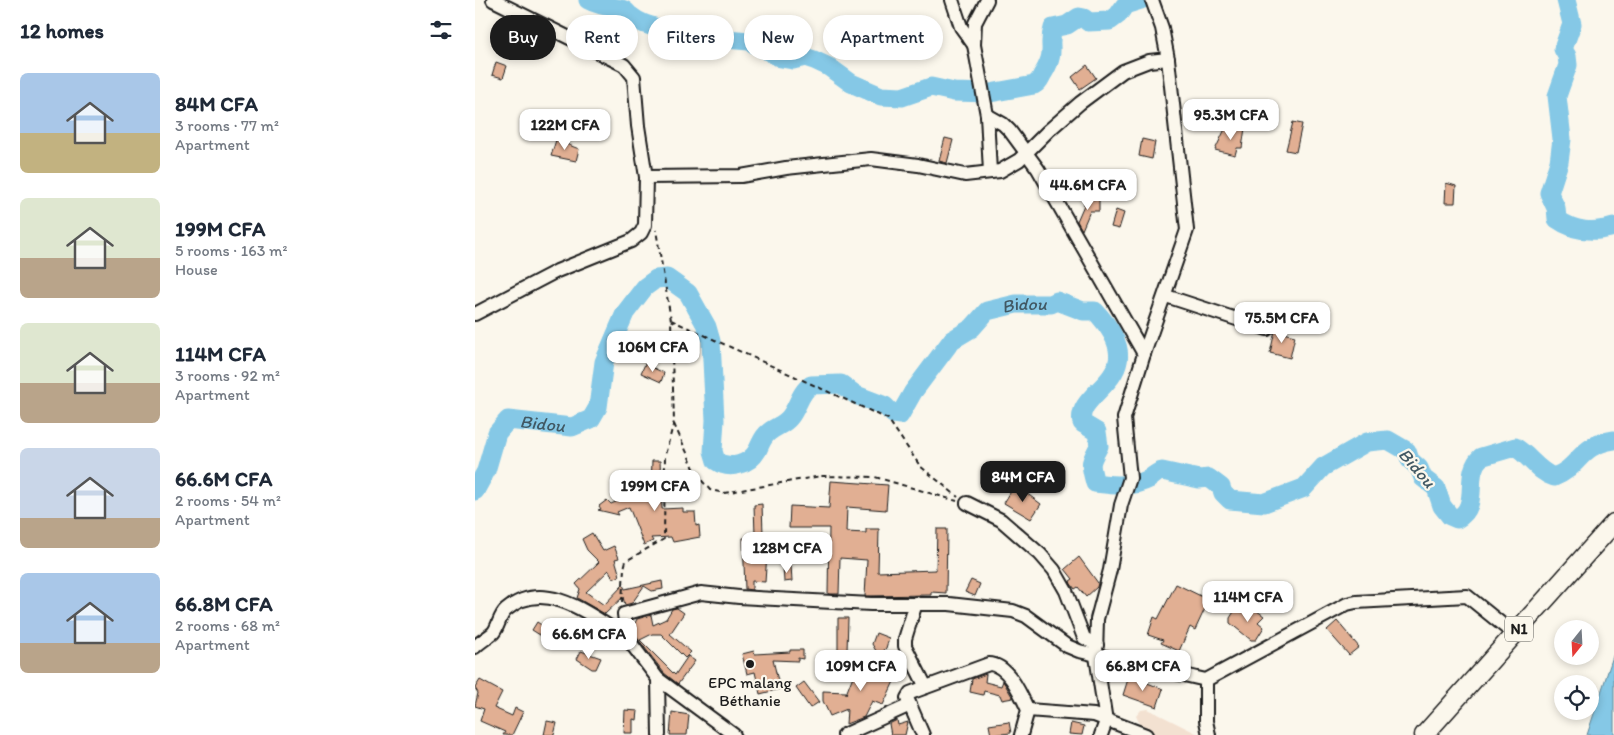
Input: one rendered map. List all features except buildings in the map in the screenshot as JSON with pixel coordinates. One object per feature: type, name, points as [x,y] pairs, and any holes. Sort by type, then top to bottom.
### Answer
[{"type":"highway","name":"N1","points":[[1424,735],[1614,523]]},
{"type":"street","points":[[475,314],[557,271],[636,237],[645,225],[646,177],[637,126],[634,77],[624,65],[493,0]]},
{"type":"street","points":[[987,0],[975,23],[974,44],[987,114],[990,172]]},
{"type":"street","points":[[1101,735],[1106,721],[1097,650],[1097,619],[1109,577],[1121,505],[1128,484],[1124,418],[1144,354],[1187,232],[1168,59],[1162,28],[1152,0]]},
{"type":"street","points":[[950,1],[961,27],[974,44]]},
{"type":"street","points":[[646,177],[741,176],[786,168],[871,159],[965,175],[990,172],[1012,166],[1028,154],[1047,131],[1080,103],[1123,71],[1149,61],[1168,59]]},
{"type":"street","points":[[987,114],[1003,124],[1038,169],[1144,354]]},
{"type":"street","points":[[1166,296],[1267,329]]},
{"type":"street","points":[[967,503],[1001,520],[1040,554],[1054,570],[1066,591],[1084,638],[1097,650]]},
{"type":"street","points":[[627,638],[624,614],[701,593],[739,597],[871,604],[916,603],[1013,611],[1026,616],[1067,646],[1097,650],[1206,680],[1347,604],[1356,602],[1467,596],[1514,634]]},
{"type":"street","points":[[475,647],[494,631],[508,608],[525,600],[541,596],[554,597],[582,610],[627,638],[658,679],[734,735]]},
{"type":"street","points":[[916,603],[905,639],[905,646],[927,687]]},
{"type":"street","points":[[923,735],[909,706],[907,698],[910,693],[977,667],[994,664],[1013,682],[1028,710],[1021,735]]},
{"type":"street","points":[[658,679],[659,735]]},
{"type":"street","points":[[1206,680],[1206,721],[1209,735]]},
{"type":"street","points":[[844,735],[909,706]]},
{"type":"street","points":[[1028,710],[1085,714],[1146,735]]},
{"type":"path","points":[[624,614],[621,595],[627,561],[664,539],[665,455],[674,422],[671,320],[655,226]]},
{"type":"path","points":[[671,320],[889,419],[920,466],[967,503]]},
{"type":"path","points":[[674,422],[697,475],[710,490],[724,493],[821,476],[875,477],[967,503]]},
{"type":"shaded area","points":[[1148,709],[1200,735],[1134,735],[1138,733],[1139,722],[1136,716],[1141,710]]},
{"type":"water","points":[[1614,653],[1614,735],[1587,735],[1592,720],[1599,720],[1599,699]]},
{"type":"waterway","points":[[588,0],[600,5],[624,10],[637,20],[654,27],[674,30],[691,27],[698,23],[702,25],[706,34],[715,38],[749,41],[781,58],[793,60],[805,57],[829,67],[851,83],[881,96],[902,97],[931,87],[954,92],[990,93],[1034,85],[1048,65],[1053,28],[1067,25],[1079,17],[1084,18],[1088,22],[1110,21],[1118,15],[1125,5],[1141,0]]},
{"type":"waterway","name":"Bidou","points":[[1566,0],[1572,24],[1563,49],[1567,56],[1568,65],[1557,96],[1562,139],[1559,162],[1549,193],[1556,208],[1557,219],[1571,227],[1591,231],[1614,227]]},
{"type":"waterway","name":"Bidou","points":[[475,491],[486,471],[497,433],[508,420],[572,427],[591,419],[598,407],[604,362],[625,313],[645,287],[656,279],[667,278],[688,293],[707,327],[711,341],[715,420],[713,451],[716,461],[721,464],[738,465],[749,460],[757,451],[763,438],[790,417],[804,392],[811,385],[841,384],[856,395],[885,406],[893,414],[900,415],[913,392],[952,340],[972,328],[987,311],[1016,304],[1051,304],[1057,301],[1083,311],[1095,311],[1112,334],[1118,352],[1116,367],[1109,379],[1090,400],[1083,411],[1082,423],[1097,432],[1099,446],[1091,463],[1095,483],[1136,484],[1162,471],[1199,479],[1209,478],[1221,487],[1223,493],[1230,500],[1264,503],[1304,488],[1323,467],[1367,442],[1388,440],[1407,451],[1410,460],[1419,468],[1423,478],[1436,488],[1442,506],[1450,516],[1457,519],[1469,506],[1473,472],[1481,457],[1515,447],[1548,475],[1554,477],[1570,468],[1593,446],[1614,440]]},
{"type":"place","name":"EPC malang Béthanie","points":[[750,664]]}]
